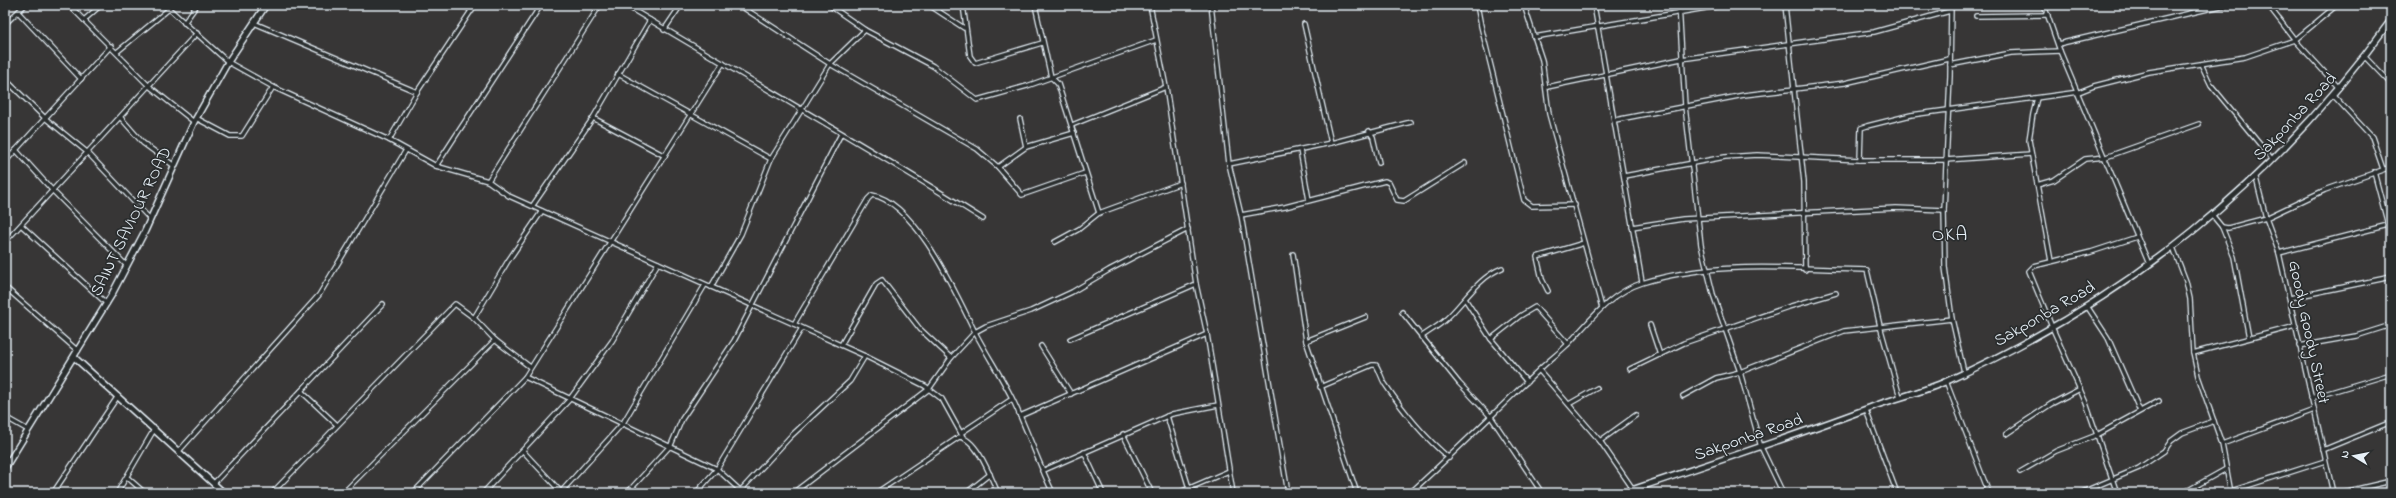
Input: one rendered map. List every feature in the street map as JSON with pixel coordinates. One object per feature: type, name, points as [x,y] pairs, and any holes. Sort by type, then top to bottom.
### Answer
[{"type":"main road","name":"SAINT SAVIOUR ROAD","points":[[5,468],[75,358],[107,304],[150,219],[173,165],[195,120],[228,62],[266,5]]},
{"type":"main road","name":"Sakponba Road","points":[[1623,493],[1761,447],[1946,381],[2052,327],[2088,306],[2173,247],[2213,216],[2256,178],[2340,88],[2391,20]]},
{"type":"main road","points":[[75,358],[155,428],[224,493]]},
{"type":"street","points":[[5,24],[25,5]]},
{"type":"street","points":[[69,5],[149,86],[195,120],[230,136],[242,136],[274,87]]},
{"type":"street","points":[[84,20],[101,5]]},
{"type":"street","points":[[165,5],[228,62],[274,87],[388,140],[436,166],[488,181],[509,196],[532,205],[542,211],[705,285],[865,356],[929,389],[942,399],[963,437],[975,446],[998,493]]},
{"type":"street","points":[[184,22],[197,5]]},
{"type":"street","points":[[463,5],[472,11]]},
{"type":"street","points":[[388,140],[417,92],[475,5]]},
{"type":"street","points":[[436,166],[541,5]]},
{"type":"street","points":[[488,181],[600,5]]},
{"type":"street","points":[[625,5],[664,30],[888,160],[983,219]]},
{"type":"street","points":[[664,30],[681,5]]},
{"type":"street","points":[[739,5],[830,64],[977,149],[998,167],[1022,195],[1085,173]]},
{"type":"street","points":[[829,5],[866,30],[933,66],[977,100],[1028,86],[1156,40]]},
{"type":"street","points":[[929,5],[964,28]]},
{"type":"street","points":[[963,5],[964,28],[970,56],[975,63],[1042,42]]},
{"type":"street","points":[[1035,5],[1051,77],[1058,84],[1072,126],[1085,173],[1099,213]]},
{"type":"street","points":[[1150,5],[1166,87],[1196,284],[1207,334],[1233,493]]},
{"type":"street","points":[[1211,5],[1229,164],[1241,215],[1288,493]]},
{"type":"street","points":[[1477,5],[1486,48],[1524,200],[1532,206],[1575,205]]},
{"type":"street","points":[[1524,5],[1547,87],[1550,114],[1602,308]]},
{"type":"street","points":[[1594,5],[1642,282]]},
{"type":"street","points":[[1679,5],[1678,13],[1685,106],[1698,218],[1707,270],[1724,330],[1740,372],[1761,447],[1783,493]]},
{"type":"street","points":[[1534,37],[1724,5]]},
{"type":"street","points":[[1785,5],[1801,157],[1805,214],[1805,270]]},
{"type":"street","points":[[1951,5],[1944,210],[1945,267],[1952,319],[1964,372]]},
{"type":"street","points":[[2044,5],[2060,51],[2079,92],[2149,264]]},
{"type":"street","points":[[2058,44],[2225,5]]},
{"type":"street","points":[[2268,5],[2295,40],[2340,88]]},
{"type":"street","points":[[1860,160],[1861,128],[1911,115],[2079,92],[2094,86],[2149,72],[2245,57],[2295,40],[2337,5]]},
{"type":"street","points":[[117,52],[169,9]]},
{"type":"street","points":[[1547,87],[1681,59],[1874,32],[1950,11]]},
{"type":"street","points":[[18,12],[81,79]]},
{"type":"street","points":[[1976,16],[2048,15]]},
{"type":"street","points":[[532,205],[593,118],[650,20]]},
{"type":"street","points":[[254,23],[417,92]]},
{"type":"street","points":[[1304,24],[1331,143]]},
{"type":"street","points":[[711,287],[741,234],[771,158],[830,64],[866,30]]},
{"type":"street","points":[[5,242],[120,118],[196,33]]},
{"type":"street","points":[[5,162],[111,46]]},
{"type":"street","points":[[1950,65],[2023,51],[2060,51]]},
{"type":"street","points":[[2364,56],[2391,84]]},
{"type":"street","points":[[1615,120],[1744,96],[1795,91],[1845,83],[1949,59]]},
{"type":"street","points":[[413,493],[525,377],[723,63]]},
{"type":"street","points":[[2201,64],[2211,85],[2273,160]]},
{"type":"street","points":[[618,74],[690,115],[771,158]]},
{"type":"street","points":[[5,79],[45,118],[88,153],[150,219]]},
{"type":"street","points":[[1072,126],[1166,87]]},
{"type":"street","points":[[2333,96],[2372,137],[2383,170]]},
{"type":"street","points":[[2038,98],[2029,132],[2030,154],[2051,261]]},
{"type":"street","points":[[120,118],[143,143],[173,165]]},
{"type":"street","points":[[593,118],[665,156]]},
{"type":"street","points":[[1020,119],[1026,147]]},
{"type":"street","points":[[1229,164],[1331,143],[1369,131],[1411,122]]},
{"type":"street","points":[[2037,185],[2054,180],[2085,159],[2106,157],[2199,124]]},
{"type":"street","points":[[1369,131],[1373,137],[1379,164]]},
{"type":"street","points":[[998,167],[1026,147],[1074,133]]},
{"type":"street","points":[[627,493],[671,445],[682,419],[734,342],[841,134]]},
{"type":"street","points":[[16,150],[53,191],[127,266]]},
{"type":"street","points":[[179,451],[320,295],[406,150]]},
{"type":"street","points":[[1300,150],[1309,200]]},
{"type":"street","points":[[1624,176],[1725,157],[1751,155],[1860,160],[1946,160],[2030,154]]},
{"type":"street","points":[[1241,215],[1385,181],[1389,183],[1397,200],[1404,201],[1465,163]]},
{"type":"street","points":[[2222,227],[2228,228],[2266,218],[2325,190],[2391,167]]},
{"type":"street","points":[[2374,172],[2391,236]]},
{"type":"street","name":"Goody Goody Street","points":[[2256,178],[2266,218],[2279,253],[2333,493]]},
{"type":"street","points":[[1056,242],[1079,228],[1099,213],[1181,183]]},
{"type":"street","points":[[794,324],[868,199],[872,195],[878,196],[901,212],[916,228],[958,294],[975,332],[1012,399],[1042,471],[1053,493]]},
{"type":"street","points":[[1632,227],[1659,221],[1698,218],[1805,214],[1896,208],[1944,210]]},
{"type":"street","points":[[474,318],[508,261],[542,211]]},
{"type":"street","points":[[2213,216],[2222,227],[2234,258],[2249,338]]},
{"type":"street","points":[[2386,219],[2391,219]]},
{"type":"street","points":[[21,225],[107,304]]},
{"type":"street","points":[[2279,253],[2388,225]]},
{"type":"street","points":[[793,493],[929,389],[951,358],[975,332],[986,326],[1031,311],[1072,292],[1109,270],[1188,229]]},
{"type":"street","points":[[2118,493],[2080,389],[2029,271],[2034,266],[2091,252],[2137,237]]},
{"type":"street","points":[[1548,291],[1542,279],[1537,257],[1584,243]]},
{"type":"street","points":[[2173,247],[2190,299],[2193,353],[2198,376],[2222,444],[2231,492],[2325,461]]},
{"type":"street","points":[[1293,254],[1306,341],[1320,387],[1357,493]]},
{"type":"street","points":[[483,493],[569,400],[612,341],[658,263]]},
{"type":"street","points":[[1421,337],[1444,321],[1492,272],[1502,268]]},
{"type":"street","points":[[1410,493],[1449,458],[1539,370],[1568,344],[1602,308],[1622,292],[1642,282],[1707,270],[1751,268],[1867,270],[1880,326],[1900,397]]},
{"type":"street","points":[[2290,298],[2391,277]]},
{"type":"street","points":[[841,345],[876,284],[882,280],[920,329],[951,358]]},
{"type":"street","points":[[1070,339],[1196,284]]},
{"type":"street","points":[[523,451],[561,492],[623,423],[705,285]]},
{"type":"street","points":[[5,287],[78,351]]},
{"type":"street","points":[[1630,369],[1684,343],[1788,307],[1836,293]]},
{"type":"street","points":[[1465,299],[1491,339],[1527,382]]},
{"type":"street","points":[[214,483],[383,304]]},
{"type":"street","points":[[272,493],[455,304],[474,318],[495,340],[530,367]]},
{"type":"street","points":[[2088,306],[2108,338],[2140,411]]},
{"type":"street","points":[[1491,339],[1520,316],[1535,307],[1568,344]]},
{"type":"street","points":[[1402,312],[1459,383],[1491,417],[1542,493]]},
{"type":"street","points":[[1306,341],[1366,318]]},
{"type":"street","points":[[1683,396],[1716,378],[1740,372],[1844,331],[1952,319]]},
{"type":"street","points":[[2300,346],[2356,336],[2391,324]]},
{"type":"street","points":[[1650,325],[1660,355]]},
{"type":"street","points":[[2193,353],[2296,326]]},
{"type":"street","points":[[696,493],[717,469],[802,328]]},
{"type":"street","points":[[1020,416],[1207,334]]},
{"type":"street","points":[[343,493],[495,340]]},
{"type":"street","points":[[1041,346],[1071,394]]},
{"type":"street","points":[[525,377],[569,400],[671,445],[717,469],[742,492],[790,437],[850,381],[865,356]]},
{"type":"street","points":[[1320,387],[1372,365],[1376,365],[1384,383],[1405,412],[1435,447],[1449,458]]},
{"type":"street","points":[[1539,370],[1600,441],[1633,489]]},
{"type":"street","points":[[2311,398],[2391,374]]},
{"type":"street","points":[[1946,381],[1988,491],[1980,493]]},
{"type":"street","points":[[1569,404],[1597,388]]},
{"type":"street","points":[[2006,434],[2051,404],[2080,389]]},
{"type":"street","points":[[301,390],[338,425]]},
{"type":"street","points":[[53,493],[118,396]]},
{"type":"street","points":[[961,433],[1012,399]]},
{"type":"street","points":[[2020,472],[2056,451],[2097,435],[2159,401]]},
{"type":"street","points":[[1042,471],[1123,434],[1167,416],[1218,405]]},
{"type":"street","points":[[1866,410],[1898,493]]},
{"type":"street","points":[[2222,444],[2314,410]]},
{"type":"street","points":[[1600,441],[1636,415]]},
{"type":"street","points":[[1167,416],[1189,488]]},
{"type":"street","points":[[5,417],[28,430]]},
{"type":"street","points":[[2080,493],[2139,468],[2164,451],[2171,441],[2182,433],[2214,421]]},
{"type":"street","points":[[2323,450],[2391,422]]},
{"type":"street","points":[[117,493],[128,478],[155,428]]},
{"type":"street","points":[[1123,434],[1152,493]]},
{"type":"street","points":[[876,493],[959,437],[963,437]]},
{"type":"street","points":[[1084,452],[1103,493]]},
{"type":"street","points":[[2184,493],[2226,469]]},
{"type":"street","points":[[1178,493],[1229,471]]},
{"type":"street","points":[[966,493],[990,474]]},
{"type":"street","points":[[128,478],[144,493]]},
{"type":"street","points":[[2340,493],[2391,481]]},
{"type":"district","name":"OKA","points":[[1950,233]]}]
